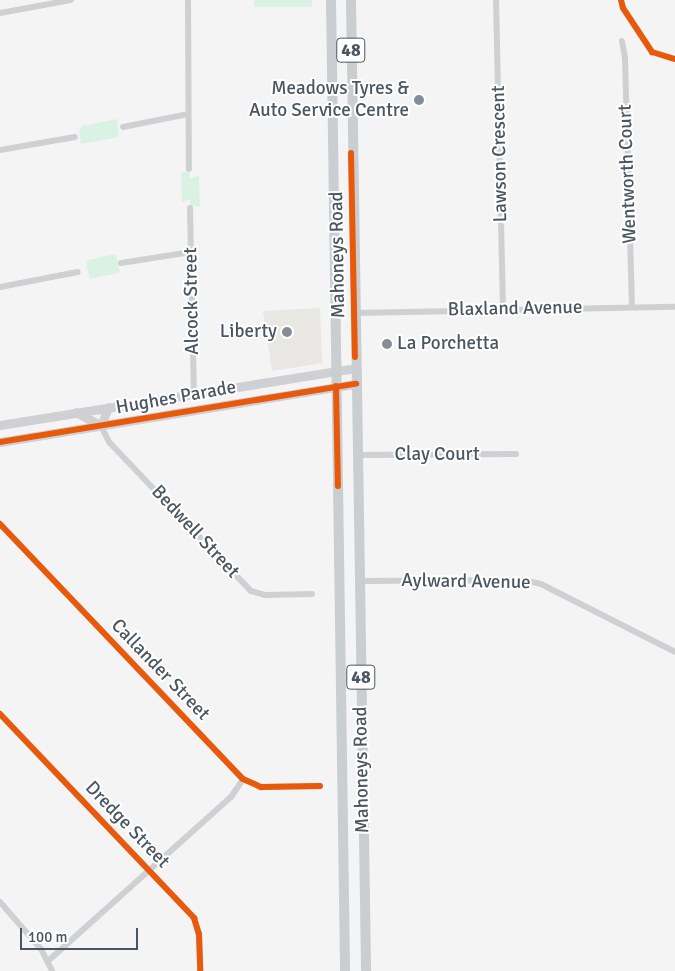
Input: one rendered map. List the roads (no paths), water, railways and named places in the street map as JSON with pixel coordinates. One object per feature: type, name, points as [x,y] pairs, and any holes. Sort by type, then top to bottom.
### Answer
[{"type":"main road","name":"Mahoneys Road","points":[[331,0],[346,971]]},
{"type":"main road","name":"Mahoneys Road","points":[[351,0],[366,971]]},
{"type":"main road","points":[[344,786],[362,784]]},
{"type":"street","points":[[0,14],[71,0]]},
{"type":"street","name":"Lawson Crescent","points":[[496,0],[503,308]]},
{"type":"street","points":[[188,2],[190,169]]},
{"type":"street","name":"Wentworth Court","points":[[622,40],[625,58],[632,307]]},
{"type":"street","points":[[122,127],[188,114]]},
{"type":"street","points":[[0,150],[75,137]]},
{"type":"street","name":"Alcock Street","points":[[190,208],[194,393]]},
{"type":"street","points":[[121,263],[191,252]]},
{"type":"street","points":[[0,287],[78,272]]},
{"type":"street","name":"Blaxland Avenue","points":[[355,313],[503,308],[675,306]]},
{"type":"street","name":"Hughes Parade","points":[[0,425],[356,368]]},
{"type":"street","name":"Hughes Parade","points":[[0,442],[356,384]]},
{"type":"street","points":[[194,393],[196,410]]},
{"type":"street","points":[[76,412],[101,426],[108,407]]},
{"type":"street","name":"Bedwell Street","points":[[101,426],[109,442],[251,591],[265,594],[312,594]]},
{"type":"street","name":"Clay Court","points":[[358,455],[516,454]]},
{"type":"street","name":"Callander Street","points":[[0,524],[243,779],[261,787],[320,786]]},
{"type":"street","name":"Aylward Avenue","points":[[360,581],[524,580],[541,584],[675,652]]},
{"type":"street","name":"Dredge Street","points":[[0,714],[196,922],[200,971]]},
{"type":"street","points":[[48,962],[231,797],[243,779]]},
{"type":"street","points":[[0,902],[48,962],[52,971]]},
{"type":"place","name":"Meadows Tyres & Auto Service Centre","points":[[419,100]]},
{"type":"place","name":"Liberty","points":[[287,332]]},
{"type":"place","name":"La Porchetta","points":[[387,344]]}]
